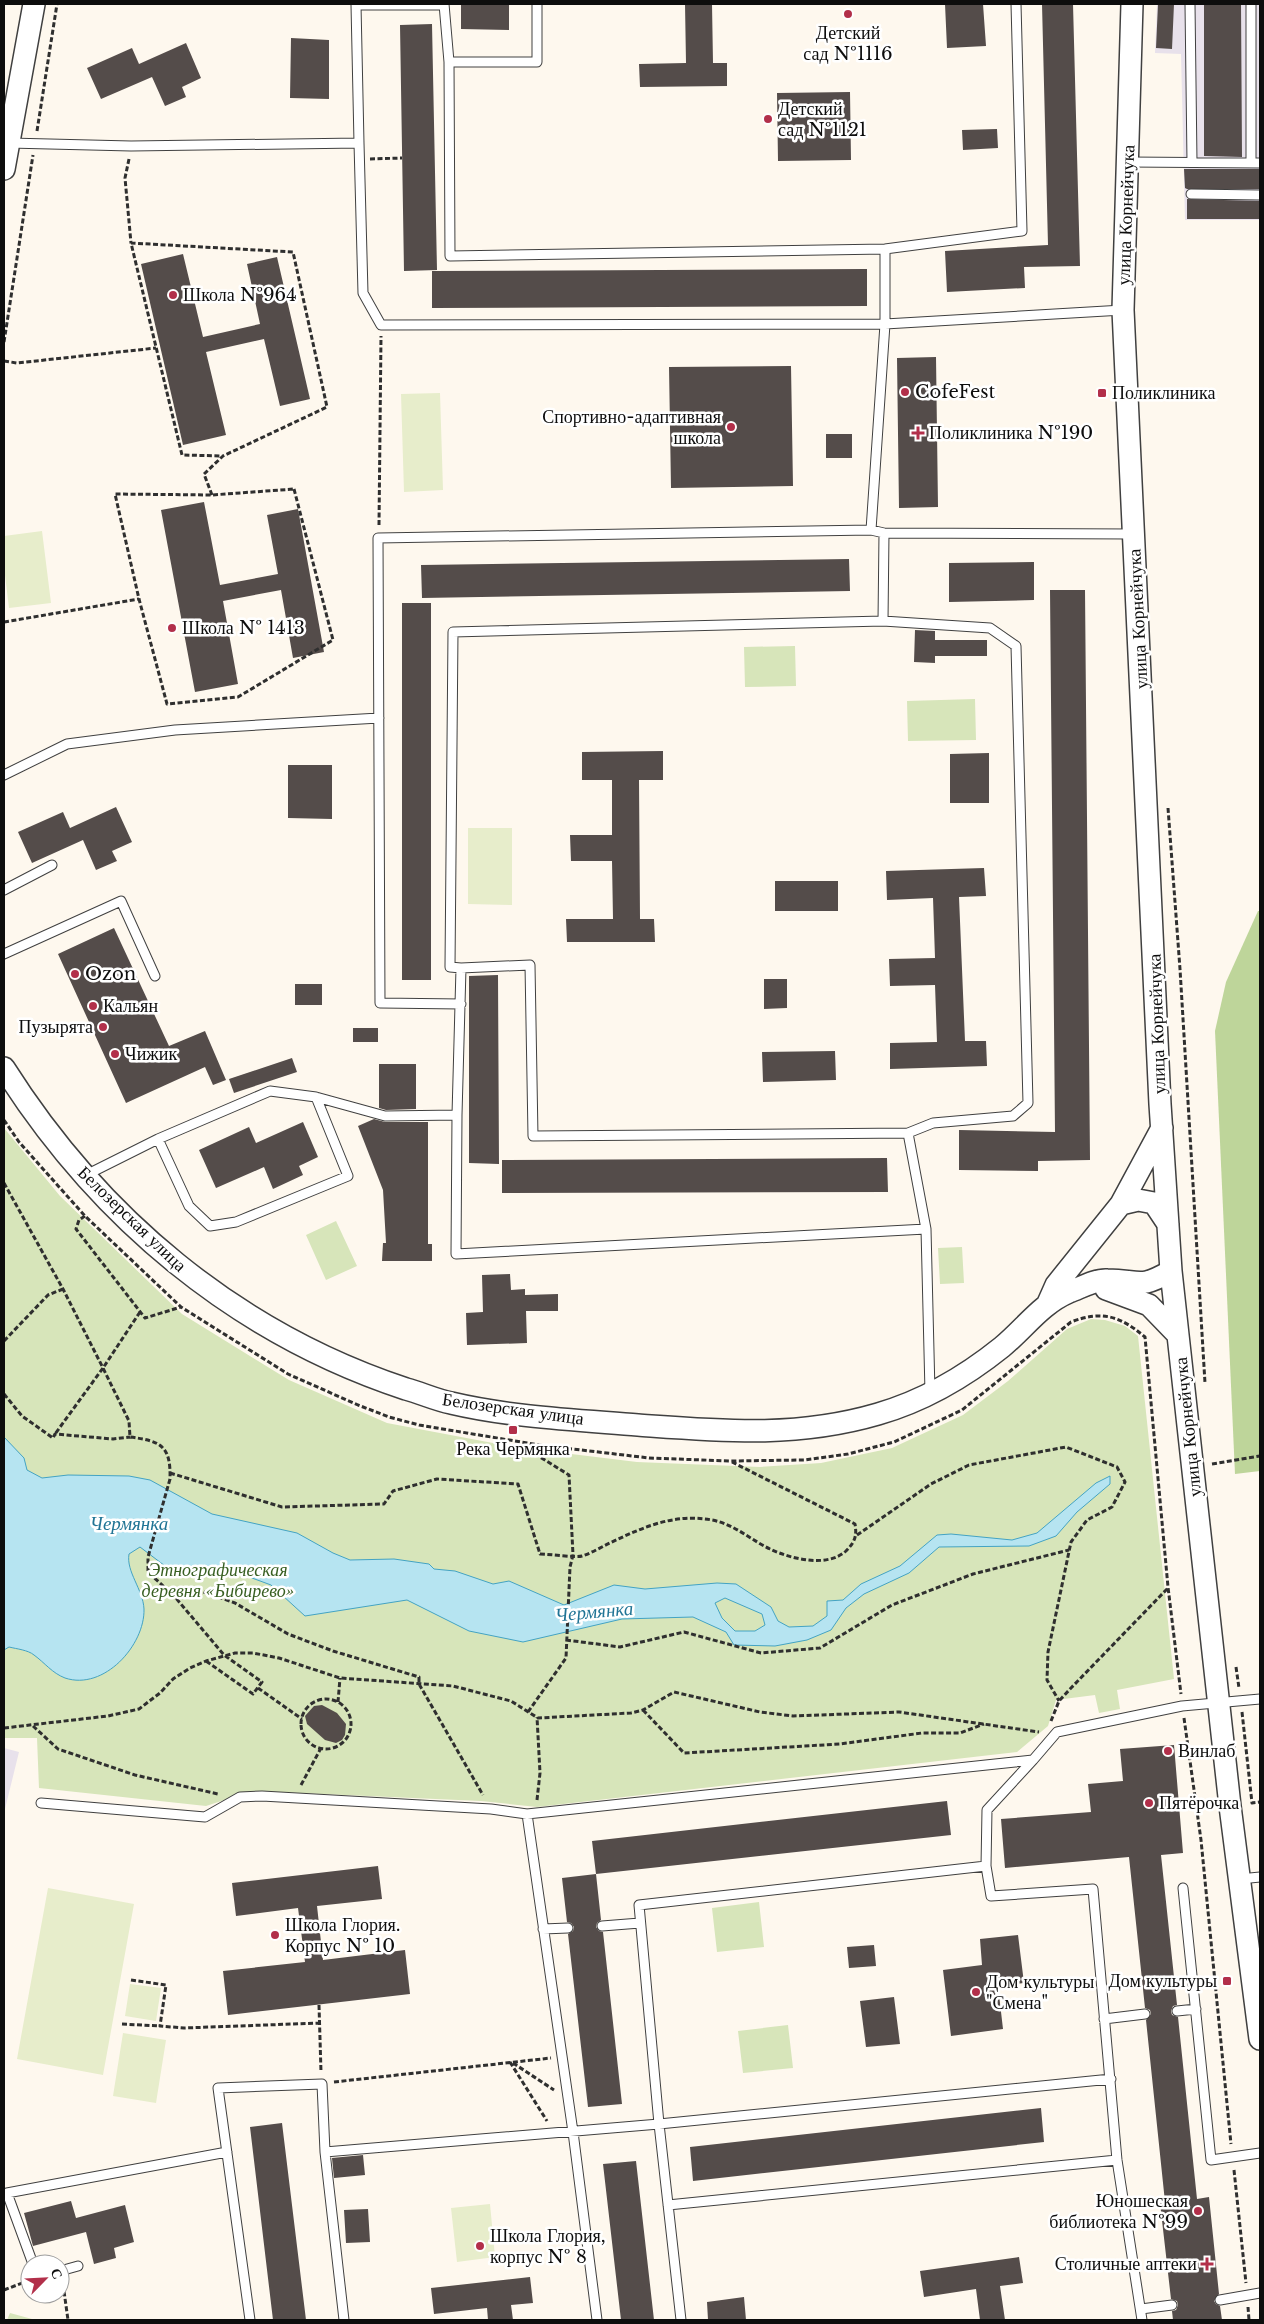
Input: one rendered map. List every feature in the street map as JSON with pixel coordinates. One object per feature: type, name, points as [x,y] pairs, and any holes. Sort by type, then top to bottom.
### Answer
[{"type":"street","points":[[4,169],[34,4]]},
{"type":"street","name":"улица Корнейчука","points":[[1132,4],[1123,310],[1168,1224],[1171,1271],[1218,1702],[1250,1878],[1260,2039]]},
{"type":"street","name":"Белозерская улица","points":[[4,1068],[53,1138],[86,1176],[150,1242],[188,1274],[227,1302],[295,1343],[360,1374],[451,1403],[544,1418],[710,1430],[782,1432],[832,1424],[880,1413],[930,1393],[977,1366],[1003,1346],[1048,1302],[1056,1285],[1121,1204],[1162,1127]]},
{"type":"street","points":[[1121,1204],[1138,1200],[1154,1203],[1168,1224]]},
{"type":"street","name":"Белозерская улица","points":[[1048,1302],[1104,1279],[1141,1284],[1152,1282],[1171,1271]]},
{"type":"street","points":[[1083,1287],[1104,1289],[1149,1305],[1178,1335]]},
{"type":"lane","points":[[1016,4],[1022,231],[886,249],[450,256],[449,62],[444,4],[356,5],[363,293],[381,325],[885,324],[1123,310]]},
{"type":"lane","points":[[449,62],[537,62],[537,4]]},
{"type":"lane","points":[[1190,4],[1192,162]]},
{"type":"lane","points":[[1128,162],[1256,163],[1251,4]]},
{"type":"lane","points":[[8,143],[131,146],[359,143]]},
{"type":"lane","points":[[1191,194],[1260,195]]},
{"type":"lane","points":[[871,530],[885,324],[886,249]]},
{"type":"lane","points":[[461,1004],[380,1003],[378,538],[871,530],[884,532],[1133,534]]},
{"type":"lane","points":[[883,621],[884,532]]},
{"type":"lane","points":[[883,621],[990,628],[1016,646],[1028,1103],[1013,1116],[933,1123],[908,1133],[533,1136],[530,965],[450,967],[452,632],[883,621]]},
{"type":"lane","points":[[4,775],[67,744],[175,730],[379,718]]},
{"type":"lane","points":[[4,890],[52,865]]},
{"type":"lane","points":[[4,954],[121,901],[155,976]]},
{"type":"lane","points":[[461,968],[456,1254],[926,1229]]},
{"type":"lane","points":[[86,1176],[158,1139],[270,1091],[316,1097],[385,1116],[457,1115]]},
{"type":"lane","points":[[158,1139],[190,1206],[210,1226],[236,1222],[348,1176],[316,1097]]},
{"type":"lane","points":[[908,1133],[926,1229],[930,1393]]},
{"type":"lane","points":[[1142,2320],[1117,2160],[1093,1889],[991,1896],[986,1866],[988,1810],[1057,1732],[1182,1706],[1260,1699]]},
{"type":"lane","points":[[41,1803],[205,1817],[240,1798],[262,1796],[491,1809],[531,1814],[1033,1760]]},
{"type":"lane","points":[[531,1814],[543,1929],[568,2098],[597,2320]]},
{"type":"lane","points":[[681,2320],[659,2124],[639,1905],[986,1866]]},
{"type":"lane","points":[[1184,1888],[1211,2160],[1260,2153]]},
{"type":"lane","points":[[602,1926],[640,1923]]},
{"type":"lane","points":[[543,1929],[568,1928]]},
{"type":"lane","points":[[1177,2011],[1196,2009]]},
{"type":"lane","points":[[1104,2019],[1145,2014]]},
{"type":"lane","points":[[325,2152],[659,2124],[1111,2079]]},
{"type":"lane","points":[[250,2320],[218,2088],[322,2084],[325,2152],[344,2320]]},
{"type":"lane","points":[[28,2254],[7,2193],[227,2152]]},
{"type":"lane","points":[[668,2204],[1117,2160]]},
{"type":"lane","points":[[70,2268],[78,2266]]},
{"type":"lane","points":[[1220,2300],[1260,2293]]},
{"type":"lane","points":[[1141,2309],[1172,2305]]},
{"type":"path","points":[[4,342],[57,4]]},
{"type":"path","points":[[131,146],[126,178],[131,243],[182,455],[223,456]]},
{"type":"path","points":[[360,159],[402,158]]},
{"type":"path","points":[[131,243],[293,252],[327,407],[223,456],[204,474],[212,495]]},
{"type":"path","points":[[378,538],[381,325]]},
{"type":"path","points":[[4,361],[17,363],[156,348]]},
{"type":"path","points":[[294,488],[333,640],[238,697],[167,704],[139,599],[115,494],[212,495],[294,488]]},
{"type":"path","points":[[4,622],[139,599]]},
{"type":"path","points":[[1167,802],[1180,968],[1205,1390]]},
{"type":"path","points":[[4,1120],[19,1142],[84,1216],[181,1307],[288,1374],[358,1405],[389,1417],[419,1425],[539,1445],[649,1458],[730,1461],[804,1460],[848,1454],[894,1442],[962,1410],[1071,1322],[1089,1315],[1114,1318],[1130,1324],[1145,1337],[1168,1587],[1182,1706],[1201,1840],[1249,2320]]},
{"type":"path","points":[[4,1183],[63,1289],[103,1368],[129,1421],[130,1437]]},
{"type":"path","points":[[84,1216],[79,1220],[76,1229],[145,1318],[181,1307]]},
{"type":"path","points":[[4,1341],[48,1295],[63,1289]]},
{"type":"path","points":[[4,1394],[22,1416],[53,1438],[140,1312]]},
{"type":"path","points":[[55,1434],[113,1439],[130,1437],[160,1444],[168,1453],[170,1479],[148,1557],[148,1572],[175,1597],[224,1656],[262,1682],[254,1694],[206,1661]]},
{"type":"path","points":[[528,1712],[566,1658],[570,1567],[573,1555],[569,1475],[540,1456],[539,1445]]},
{"type":"path","points":[[170,1473],[282,1508],[384,1504],[393,1491],[438,1479],[518,1484],[540,1554],[581,1556],[666,1519],[711,1520],[728,1525],[771,1550],[797,1558],[824,1561],[844,1553],[857,1536],[930,1484],[969,1465],[1066,1447],[1117,1467],[1125,1482],[1112,1507],[1087,1520],[1071,1542],[1048,1652],[1047,1680],[1059,1701]]},
{"type":"path","points":[[1211,1455],[1213,1474]]},
{"type":"path","points":[[1212,1464],[1260,1456]]},
{"type":"path","points":[[730,1461],[855,1524],[857,1536]]},
{"type":"path","points":[[566,1640],[620,1647],[684,1632],[761,1653],[820,1648],[892,1605],[973,1574],[1069,1550]]},
{"type":"path","points":[[1047,1733],[1059,1701],[1168,1587]]},
{"type":"path","points":[[175,1597],[198,1590],[226,1600],[288,1634],[333,1651],[419,1677],[419,1684],[491,1809]]},
{"type":"path","points":[[4,1728],[108,1716],[139,1709],[160,1693],[174,1679],[206,1661],[235,1652],[253,1652],[279,1658],[340,1678],[453,1686],[486,1693],[511,1701],[537,1717],[631,1713],[643,1710],[674,1692],[760,1712],[793,1716],[899,1712],[1047,1733],[1057,1732]]},
{"type":"path","points":[[1236,1661],[1252,1803],[1260,1802]]},
{"type":"path","points":[[338,1702],[340,1678]]},
{"type":"path","points":[[258,1688],[302,1719]]},
{"type":"path","points":[[320,1700],[338,1702],[346,1709],[351,1719],[351,1730],[346,1740],[337,1747],[321,1748],[307,1740],[302,1730],[302,1719],[306,1711],[320,1700]]},
{"type":"path","points":[[643,1710],[684,1753],[840,1744],[922,1733],[960,1733],[984,1724]]},
{"type":"path","points":[[531,1814],[540,1773],[537,1717]]},
{"type":"path","points":[[32,1725],[58,1749],[135,1775],[240,1798]]},
{"type":"path","points":[[300,1787],[321,1748]]},
{"type":"path","points":[[131,1980],[166,1985],[160,2026]]},
{"type":"path","points":[[319,2005],[322,2084],[562,2057]]},
{"type":"path","points":[[122,2024],[184,2028],[320,2023]]},
{"type":"path","points":[[510,2062],[568,2098]]},
{"type":"path","points":[[510,2062],[554,2133]]},
{"type":"path","points":[[4,2290],[20,2284]]},
{"type":"path","points":[[65,2304],[68,2320]]},
{"type":"shaded area","points":[[1157,4],[1260,4],[1260,220],[1185,220],[1181,54],[1155,53]]},
{"type":"shaded area","points":[[4,1748],[19,1752],[4,1813]]},
{"type":"green space","points":[[440,393],[443,490],[404,492],[401,394]]},
{"type":"green space","points":[[42,531],[51,603],[9,608],[4,567],[4,536]]},
{"type":"green space","points":[[795,646],[796,686],[745,687],[744,647]]},
{"type":"green space","points":[[975,699],[976,740],[908,741],[907,701]]},
{"type":"green space","points":[[468,828],[512,828],[512,905],[468,904]]},
{"type":"green space","points":[[1258,911],[1260,911],[1260,1471],[1235,1474],[1215,1031],[1226,982]]},
{"type":"green space","name":"Этнографическая деревня «Бибирево»","points":[[4,1128],[60,1196],[182,1314],[289,1380],[387,1423],[514,1447],[637,1462],[760,1467],[821,1463],[892,1448],[963,1415],[1008,1381],[1067,1329],[1091,1319],[1105,1320],[1125,1326],[1138,1336],[1174,1679],[1117,1690],[1120,1709],[1099,1713],[1095,1695],[1056,1700],[1048,1726],[1017,1752],[537,1807],[481,1801],[252,1791],[206,1806],[39,1788],[37,1738],[4,1738]]},
{"type":"green space","points":[[336,1221],[357,1266],[326,1280],[306,1235]]},
{"type":"green space","points":[[962,1247],[964,1283],[940,1284],[938,1248]]},
{"type":"green space","points":[[48,1888],[134,1904],[103,2075],[17,2059]]},
{"type":"green space","points":[[759,1902],[764,1947],[717,1952],[712,1908]]},
{"type":"green space","points":[[130,1984],[161,1988],[156,2021],[125,2016]]},
{"type":"green space","points":[[788,2025],[793,2068],[743,2073],[738,2031]]},
{"type":"green space","points":[[123,2033],[166,2040],[156,2103],[113,2096]]},
{"type":"green space","points":[[490,2204],[495,2257],[457,2262],[451,2208]]},
{"type":"green space","points":[[10,2313],[32,2319],[32,2320],[7,2320]]},
{"type":"water","name":"Чермянка","points":[[4,1437],[24,1458],[27,1470],[42,1478],[68,1475],[129,1476],[150,1480],[212,1514],[297,1533],[350,1560],[394,1559],[429,1564],[434,1569],[455,1571],[493,1584],[509,1581],[564,1605],[614,1585],[645,1589],[717,1583],[736,1584],[771,1607],[778,1621],[789,1627],[813,1626],[827,1616],[827,1601],[843,1600],[861,1584],[900,1566],[937,1535],[951,1534],[1012,1540],[1037,1533],[1096,1483],[1110,1476],[1110,1484],[1077,1512],[1056,1536],[1029,1546],[939,1547],[909,1573],[864,1594],[846,1608],[831,1630],[807,1640],[775,1646],[734,1645],[726,1632],[693,1617],[622,1619],[523,1642],[469,1631],[407,1600],[305,1616],[271,1585],[222,1567],[173,1572],[140,1547],[129,1554],[129,1561],[143,1602],[142,1623],[138,1637],[120,1662],[94,1678],[80,1680],[65,1678],[56,1673],[32,1653],[9,1647],[4,1650]],"holes":[[[725,1598],[762,1614],[765,1625],[755,1631],[735,1631],[722,1618],[715,1603]]]},
{"type":"building","points":[[461,4],[509,4],[509,30],[461,29]]},
{"type":"building","points":[[685,4],[712,4],[713,63],[727,63],[727,86],[640,87],[639,64],[686,63]]},
{"type":"building","points":[[945,4],[983,4],[986,46],[947,48]]},
{"type":"building","points":[[1042,4],[1073,4],[1080,266],[1024,267],[1025,288],[947,292],[945,251],[1048,245]]},
{"type":"building","points":[[1158,4],[1174,4],[1172,49],[1156,48]]},
{"type":"building","points":[[1204,4],[1241,4],[1242,157],[1204,156]]},
{"type":"building","points":[[432,24],[437,270],[404,271],[400,25]]},
{"type":"building","points":[[291,38],[329,40],[329,99],[290,98]]},
{"type":"building","points":[[186,43],[201,78],[182,87],[186,97],[165,106],[152,77],[101,99],[87,68],[132,48],[139,64]]},
{"type":"building","points":[[850,92],[851,160],[778,161],[777,93]]},
{"type":"building","points":[[997,129],[998,148],[963,150],[962,130]]},
{"type":"building","points":[[1184,169],[1260,169],[1260,189],[1187,189],[1185,188]]},
{"type":"building","points":[[1187,199],[1260,201],[1260,219],[1187,219]]},
{"type":"building","points":[[183,254],[203,337],[260,324],[247,264],[277,257],[310,399],[280,406],[264,339],[206,352],[226,435],[183,445],[141,264]]},
{"type":"building","points":[[867,269],[867,306],[432,308],[432,271]]},
{"type":"building","name":"Поликлиника №190","points":[[936,357],[938,507],[899,508],[897,358]]},
{"type":"building","name":"Спортивно-адаптивная школа","points":[[791,366],[793,486],[671,488],[669,367]]},
{"type":"building","points":[[826,434],[852,434],[852,458],[826,458]]},
{"type":"building","points":[[204,502],[220,585],[278,574],[267,515],[298,509],[324,652],[293,658],[281,590],[223,601],[238,684],[195,692],[161,510]]},
{"type":"building","points":[[849,559],[850,591],[422,598],[421,565]]},
{"type":"building","points":[[1034,562],[1034,600],[949,602],[949,563]]},
{"type":"building","points":[[1050,590],[1085,590],[1090,1160],[1038,1161],[1038,1171],[959,1170],[959,1130],[1055,1132]]},
{"type":"building","points":[[402,603],[431,603],[431,980],[402,980]]},
{"type":"building","points":[[915,630],[935,631],[935,640],[987,640],[987,656],[935,656],[935,663],[914,662]]},
{"type":"building","points":[[663,751],[663,780],[639,780],[640,919],[654,919],[655,942],[567,942],[566,919],[613,919],[612,861],[571,861],[570,835],[612,835],[612,780],[582,780],[582,752]]},
{"type":"building","points":[[989,753],[989,803],[950,803],[950,754]]},
{"type":"building","points":[[288,765],[332,765],[332,819],[288,818]]},
{"type":"building","points":[[116,807],[132,842],[112,851],[117,861],[96,870],[83,840],[32,863],[18,832],[63,812],[70,828]]},
{"type":"building","points":[[984,868],[986,896],[959,897],[965,1041],[986,1041],[987,1066],[890,1069],[890,1043],[937,1042],[935,985],[890,986],[889,959],[935,958],[933,898],[887,900],[886,871]]},
{"type":"building","points":[[775,881],[838,881],[838,911],[775,911]]},
{"type":"building","points":[[114,928],[169,1046],[205,1031],[226,1080],[213,1085],[205,1067],[126,1103],[58,954]]},
{"type":"building","points":[[498,975],[499,1164],[469,1163],[469,976]]},
{"type":"building","points":[[764,979],[787,979],[787,1008],[764,1009]]},
{"type":"building","points":[[295,984],[322,984],[322,1005],[295,1005]]},
{"type":"building","points":[[353,1028],[378,1028],[378,1042],[353,1042]]},
{"type":"building","points":[[835,1051],[836,1080],[763,1082],[762,1052]]},
{"type":"building","points":[[292,1058],[297,1072],[234,1093],[229,1079]]},
{"type":"building","points":[[379,1064],[416,1064],[416,1109],[386,1110],[379,1108]]},
{"type":"building","points":[[374,1119],[385,1122],[428,1122],[428,1244],[432,1244],[432,1261],[382,1261],[383,1243],[386,1243],[383,1190],[358,1126]]},
{"type":"building","points":[[303,1122],[318,1157],[299,1166],[303,1175],[273,1189],[264,1167],[216,1188],[199,1150],[249,1127],[256,1143]]},
{"type":"building","points":[[887,1158],[888,1192],[502,1193],[502,1160]]},
{"type":"building","points":[[510,1274],[511,1290],[525,1289],[525,1295],[558,1294],[558,1311],[526,1311],[527,1343],[467,1345],[466,1313],[483,1312],[482,1275]]},
{"type":"building","points":[[322,1705],[337,1713],[346,1724],[345,1735],[342,1740],[336,1743],[325,1740],[307,1724],[305,1716],[314,1706]]},
{"type":"building","points":[[1174,1745],[1183,1853],[1161,1855],[1177,2005],[1173,2006],[1171,2011],[1172,2015],[1178,2017],[1197,2199],[1209,2197],[1219,2294],[1214,2301],[1220,2306],[1222,2320],[1173,2320],[1172,2311],[1176,2310],[1178,2305],[1177,2301],[1171,2299],[1160,2203],[1165,2202],[1146,2020],[1151,2014],[1150,2010],[1145,2008],[1129,1857],[1005,1868],[1001,1819],[1091,1812],[1088,1784],[1123,1781],[1120,1749]]},
{"type":"building","points":[[947,1801],[951,1835],[596,1874],[592,1841]]},
{"type":"building","points":[[378,1866],[382,1899],[317,1906],[323,1960],[405,1950],[410,1994],[228,2015],[223,1971],[305,1962],[298,1908],[236,1916],[232,1883]]},
{"type":"building","points":[[596,1874],[601,1920],[597,1923],[596,1927],[599,1931],[603,1932],[622,2104],[588,2107],[568,1934],[573,1931],[574,1927],[571,1923],[567,1922],[562,1878]]},
{"type":"building","points":[[1018,1935],[1024,1983],[998,1986],[1003,2029],[951,2036],[943,1970],[982,1965],[980,1939]]},
{"type":"building","points":[[874,1945],[876,1966],[849,1968],[847,1947]]},
{"type":"building","points":[[894,1997],[900,2044],[866,2047],[860,2001]]},
{"type":"building","points":[[1041,2108],[1044,2142],[693,2181],[690,2147]]},
{"type":"building","points":[[282,2123],[306,2320],[273,2320],[250,2127]]},
{"type":"building","points":[[363,2155],[365,2175],[334,2178],[332,2158]]},
{"type":"building","points":[[636,2161],[654,2320],[621,2320],[603,2164]]},
{"type":"building","points":[[71,2201],[76,2218],[125,2205],[134,2242],[114,2248],[116,2258],[94,2264],[86,2232],[33,2246],[24,2213]]},
{"type":"building","points":[[368,2209],[370,2242],[346,2243],[344,2210]]},
{"type":"building","points":[[1019,2257],[1023,2283],[1000,2286],[1005,2320],[980,2320],[976,2289],[924,2297],[920,2271]]},
{"type":"building","points":[[530,2277],[533,2303],[511,2305],[513,2320],[488,2320],[487,2308],[434,2314],[431,2288]]},
{"type":"building","points":[[744,2297],[746,2320],[708,2320],[707,2302]]},
{"type":"place","name":"Детский сад №1116","points":[[848,14]]},
{"type":"place","name":"Детский сад №1121","points":[[768,119]]},
{"type":"place","name":"Школа №964","points":[[173,295]]},
{"type":"place","name":"CofeFest","points":[[905,392]]},
{"type":"place","name":"Поликлиника","points":[[1102,393]]},
{"type":"place","name":"Спортивно-адаптивная школа","points":[[731,427]]},
{"type":"place","name":"Поликлиника №190","points":[[918,433]]},
{"type":"place","name":"Школа № 1413","points":[[172,628]]},
{"type":"place","name":"Ozon","points":[[75,974]]},
{"type":"place","name":"Кальян","points":[[93,1006]]},
{"type":"place","name":"Пузырята","points":[[103,1027]]},
{"type":"place","name":"Чижик","points":[[115,1054]]},
{"type":"place","name":"Река Чермянка","points":[[513,1430]]},
{"type":"place","name":"Винлаб","points":[[1168,1751]]},
{"type":"place","name":"Пятёрочка","points":[[1149,1803]]},
{"type":"place","name":"Школа Глория. Корпус № 10","points":[[275,1935]]},
{"type":"place","name":"Дом культуры","points":[[1227,1981]]},
{"type":"place","name":"Дом культуры \"Смена\"","points":[[976,1992]]},
{"type":"place","name":"Юношеская библиотека №99","points":[[1198,2211]]},
{"type":"place","name":"Школа Глория, корпус № 8","points":[[480,2246]]},
{"type":"place","name":"Столичные аптеки","points":[[1207,2264]]}]
